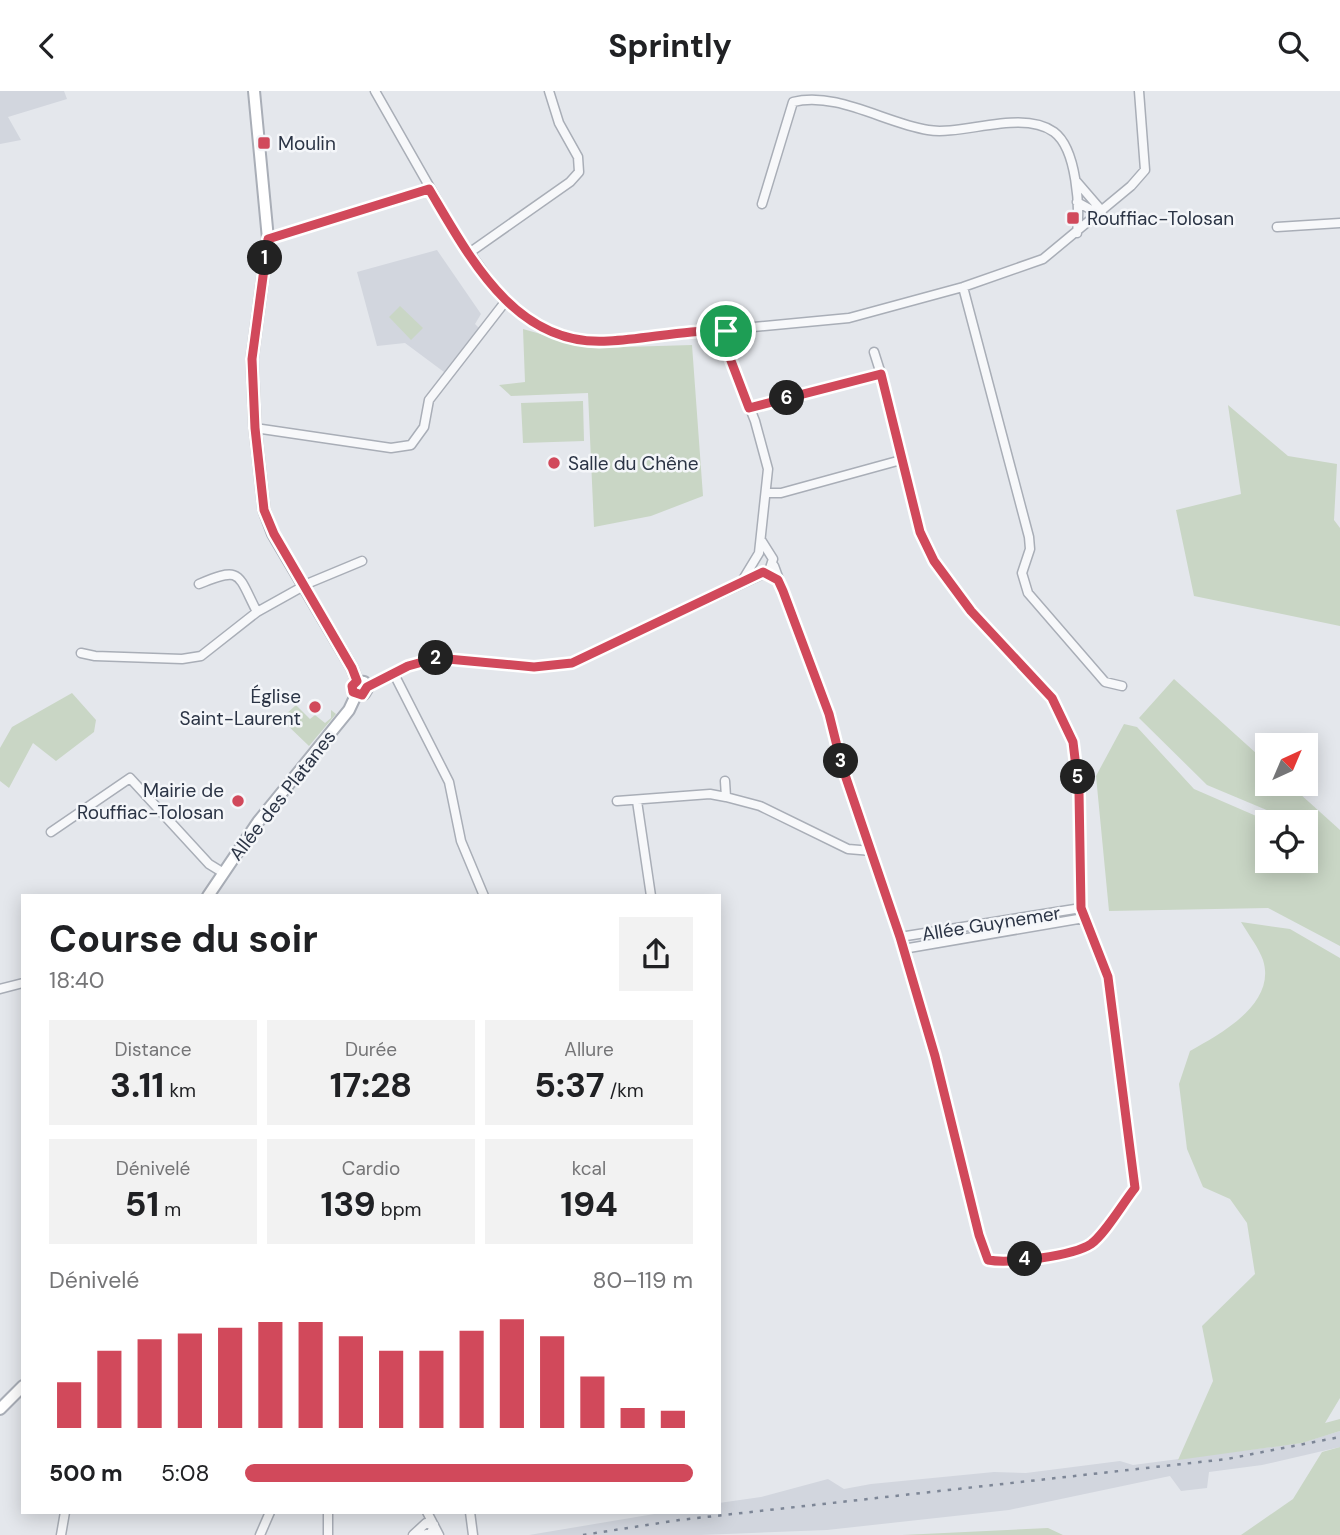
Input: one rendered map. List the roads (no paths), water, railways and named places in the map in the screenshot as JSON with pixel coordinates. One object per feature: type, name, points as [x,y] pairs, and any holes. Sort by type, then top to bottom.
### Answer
[{"type":"street","points":[[254,91],[268,239],[252,359],[255,428],[264,510],[274,534],[362,684],[437,658],[534,667],[572,663],[774,566]]},
{"type":"street","points":[[375,91],[429,189],[469,253],[505,302],[541,327],[582,340],[608,342],[849,318],[962,288],[1043,259],[1131,186],[1146,166],[1139,91]]},
{"type":"street","points":[[469,253],[570,182],[579,172],[578,157],[559,123],[549,91]]},
{"type":"street","points":[[762,204],[793,101],[804,94],[823,93],[855,99],[904,124],[929,131],[1003,122],[1046,128],[1062,140],[1077,181],[1101,213]]},
{"type":"street","points":[[1077,181],[1077,233]]},
{"type":"street","points":[[268,239],[429,189]]},
{"type":"street","points":[[1077,202],[1091,213],[1101,213]]},
{"type":"street","points":[[1277,227],[1340,223]]},
{"type":"street","points":[[962,288],[1029,537],[1023,583],[1028,593],[1105,682],[1122,686]]},
{"type":"street","points":[[255,428],[391,448],[411,445],[424,426],[429,400],[505,302]]},
{"type":"street","points":[[726,331],[725,345],[764,449],[768,469],[757,569],[778,580]]},
{"type":"street","points":[[761,540],[774,566],[829,714],[842,766],[900,937],[935,1056],[979,1235],[988,1260],[1026,1259],[1080,1249],[1092,1244],[1135,1188],[1108,977],[1081,908],[1079,792],[1073,742],[1052,698],[971,611],[934,561],[920,532],[874,352]]},
{"type":"street","points":[[749,408],[881,374]]},
{"type":"street","points":[[766,493],[781,493],[901,460]]},
{"type":"street","points":[[738,585],[756,560],[769,555]]},
{"type":"street","points":[[81,653],[109,657],[201,656],[257,612],[304,586],[362,561]]},
{"type":"street","points":[[199,584],[227,572],[234,573],[240,577],[257,612]]},
{"type":"street","points":[[394,674],[449,782],[461,841],[483,894]]},
{"type":"street","name":"Allée des Platanes","points":[[212,894],[222,872],[258,822],[349,710],[356,695],[352,688],[362,684]]},
{"type":"street","points":[[51,832],[130,778],[209,864],[222,872]]},
{"type":"street","points":[[725,781],[726,797]]},
{"type":"street","points":[[617,801],[710,794],[726,797],[760,806],[848,849],[872,851]]},
{"type":"street","points":[[637,801],[651,894]]},
{"type":"street","name":"Allée Guynemer","points":[[900,937],[1081,908]]},
{"type":"street","name":"Allée Guynemer","points":[[903,949],[1084,918]]},
{"type":"street","points":[[0,989],[21,984]]},
{"type":"street","points":[[0,1409],[21,1389]]},
{"type":"street","points":[[61,1535],[65,1514]]},
{"type":"street","points":[[260,1535],[270,1514]]},
{"type":"street","points":[[328,1514],[328,1535]]},
{"type":"street","points":[[413,1535],[431,1531],[425,1514]]},
{"type":"street","points":[[470,1514],[472,1535]]},
{"type":"railway","points":[[583,1535],[679,1520],[1227,1459],[1340,1437]]},
{"type":"place","name":"Moulin","points":[[264,143]]},
{"type":"place","name":"Rouffiac-Tolosan","points":[[1073,218]]},
{"type":"place","name":"Salle du Chêne","points":[[554,463]]},
{"type":"place","name":"Église Saint-Laurent","points":[[315,707]]},
{"type":"place","name":"Mairie de Rouffiac-Tolosan","points":[[238,801]]}]
